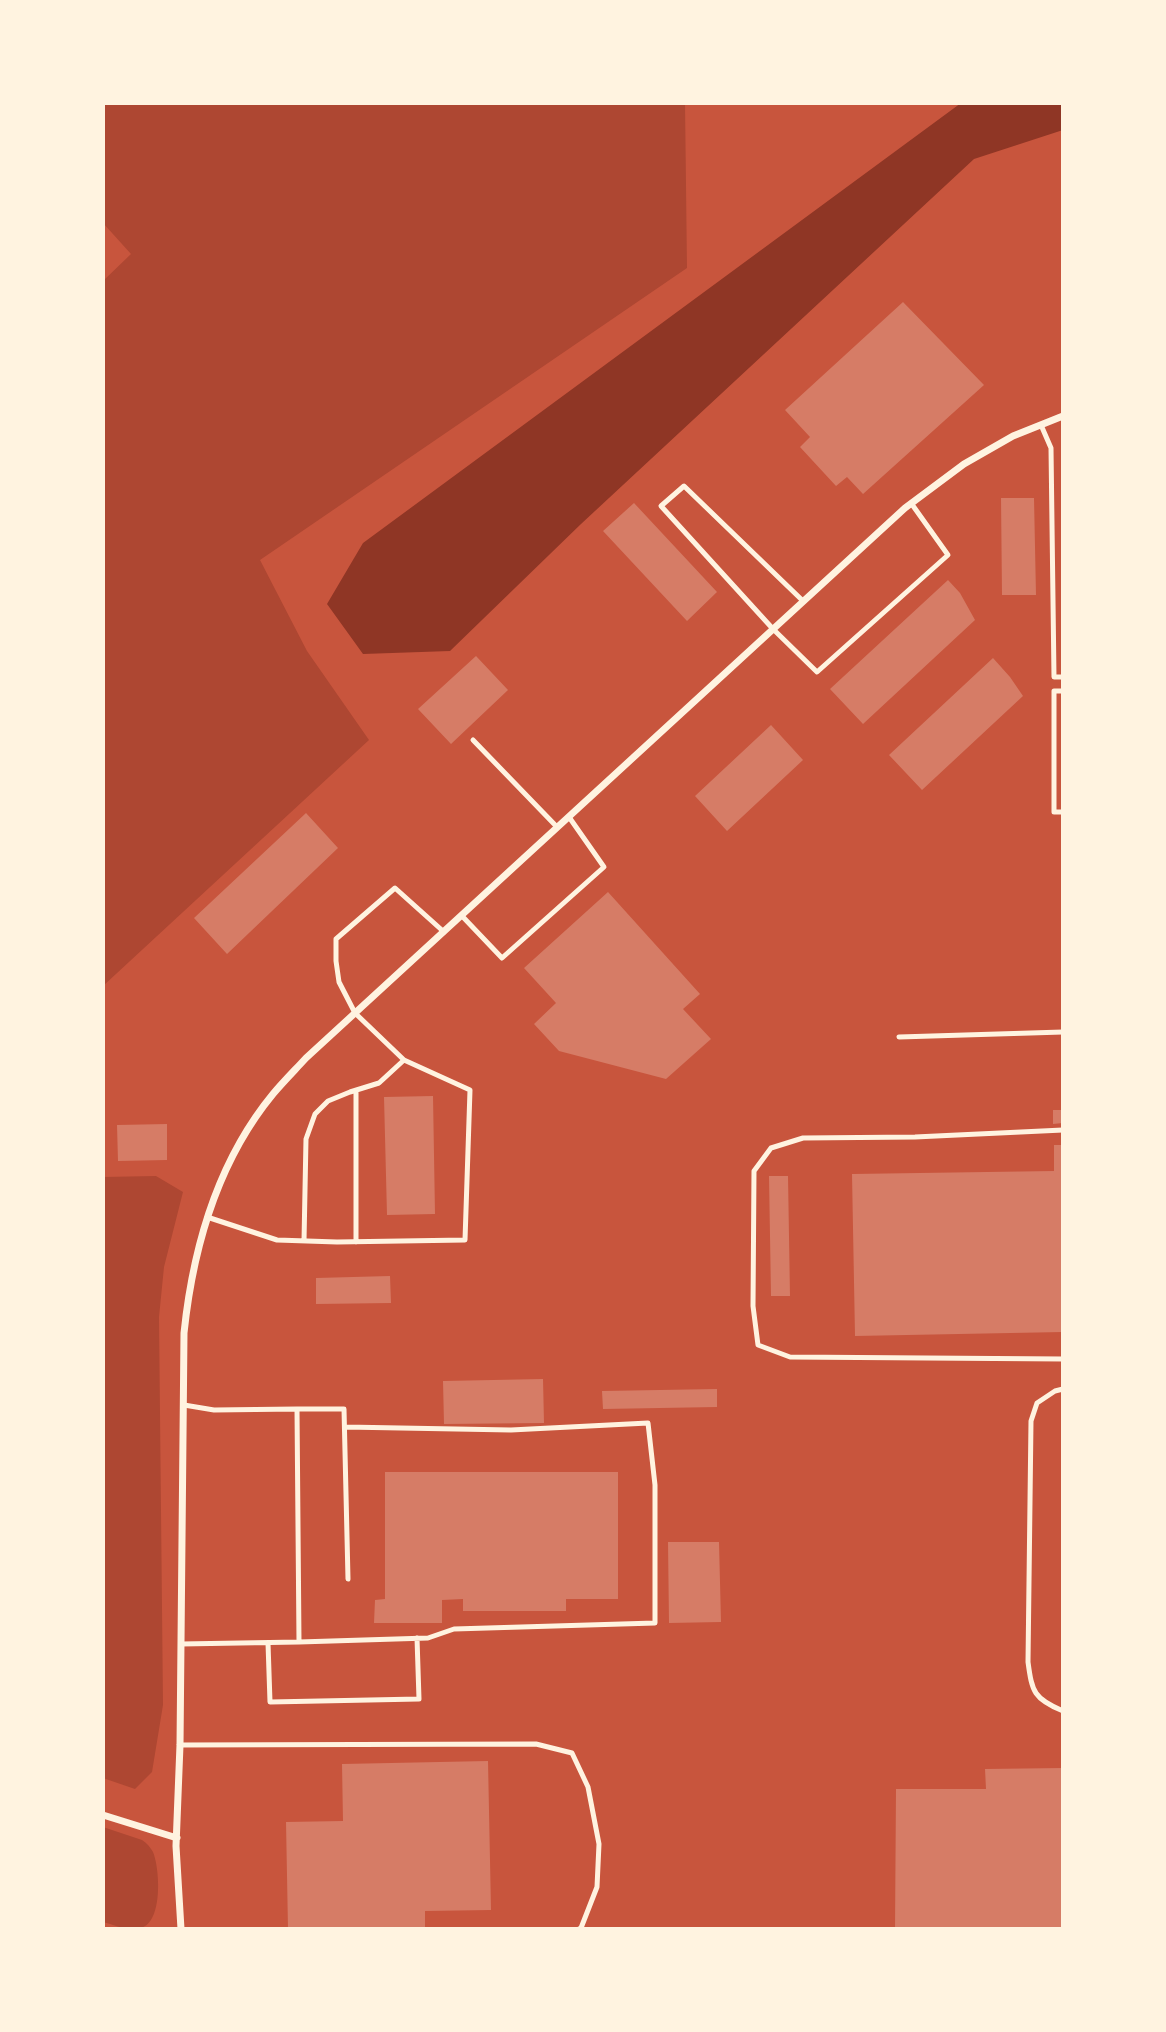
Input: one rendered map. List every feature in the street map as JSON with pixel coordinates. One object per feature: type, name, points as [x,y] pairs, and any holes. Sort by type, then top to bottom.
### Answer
[{"type":"street","points":[[181,1929],[177,1838],[184,1333],[202,1228],[228,1163],[244,1135],[272,1095],[306,1058],[911,503],[964,464],[1013,436],[1063,416]]},
{"type":"street","points":[[103,1815],[177,1838]]},
{"type":"lane","points":[[1041,425],[1051,448],[1054,677],[1063,677]]},
{"type":"lane","points":[[803,601],[684,486],[661,506],[773,629],[817,672],[948,555],[911,503]]},
{"type":"lane","points":[[1063,691],[1054,691],[1054,812],[1063,812]]},
{"type":"lane","points":[[473,740],[557,827]]},
{"type":"lane","points":[[461,916],[502,958],[604,867],[569,817]]},
{"type":"lane","points":[[207,1217],[277,1240],[466,1240],[470,1090],[404,1060],[355,1013],[339,982],[336,939],[395,888],[443,932]]},
{"type":"lane","points":[[899,1037],[1063,1032]]},
{"type":"lane","points":[[304,1241],[306,1139],[315,1114],[328,1101],[379,1083],[404,1060]]},
{"type":"lane","points":[[356,1090],[356,1242]]},
{"type":"lane","points":[[1063,1130],[803,1138],[771,1148],[754,1171],[753,1306],[758,1345],[790,1357],[1063,1359]]},
{"type":"lane","points":[[1063,1389],[1037,1402],[1031,1421],[1027,1662],[1031,1686],[1043,1703],[1063,1711]]},
{"type":"lane","points":[[184,1405],[214,1410],[344,1409],[348,1579]]},
{"type":"lane","points":[[297,1409],[299,1642]]},
{"type":"lane","points":[[181,1644],[428,1638],[454,1629],[655,1623],[655,1485],[649,1423],[511,1430],[345,1427]]},
{"type":"lane","points":[[268,1643],[270,1702],[419,1699],[417,1638]]},
{"type":"lane","points":[[180,1745],[536,1744],[572,1753],[588,1787],[599,1844],[597,1887],[579,1929]]},
{"type":"shaded area","points":[[103,103],[685,103],[687,268],[260,560],[307,651],[369,740],[103,986],[103,281],[131,254],[103,223]]},
{"type":"shaded area","points":[[961,103],[1063,103],[1063,130],[974,159],[581,524],[450,651],[363,654],[327,604],[363,543]]},
{"type":"shaded area","points":[[156,1176],[183,1192],[164,1267],[159,1317],[163,1705],[152,1772],[135,1789],[103,1778],[103,1177]]},
{"type":"shaded area","points":[[103,1827],[142,1840],[153,1852],[158,1894],[153,1916],[148,1924],[141,1928],[126,1929],[103,1922]]},
{"type":"building","points":[[903,302],[984,385],[863,494],[847,477],[836,486],[800,447],[810,437],[785,410]]},
{"type":"building","points":[[1001,498],[1034,498],[1036,595],[1002,595]]},
{"type":"building","points":[[634,503],[717,592],[687,621],[603,531]]},
{"type":"building","points":[[948,580],[960,593],[975,620],[863,724],[830,689]]},
{"type":"building","points":[[476,656],[508,690],[451,744],[418,709]]},
{"type":"building","points":[[993,658],[1023,696],[922,790],[889,755]]},
{"type":"building","points":[[771,725],[803,760],[727,831],[695,796]]},
{"type":"building","points":[[306,813],[338,848],[227,954],[194,918]]},
{"type":"building","points":[[608,892],[700,994],[683,1009],[711,1039],[666,1079],[559,1051],[534,1024],[556,1003],[524,968]]},
{"type":"building","points":[[433,1096],[435,1214],[387,1215],[384,1097]]},
{"type":"building","points":[[1053,1110],[1063,1110],[1063,1123],[1053,1124]]},
{"type":"building","points":[[167,1124],[167,1160],[118,1161],[117,1125]]},
{"type":"building","points":[[1054,1145],[1063,1145],[1063,1332],[855,1336],[852,1174],[1054,1171]]},
{"type":"building","points":[[769,1176],[788,1176],[790,1296],[771,1296]]},
{"type":"building","points":[[390,1276],[391,1303],[316,1304],[316,1278]]},
{"type":"building","points":[[543,1379],[544,1423],[444,1424],[443,1381]]},
{"type":"building","points":[[717,1389],[717,1407],[603,1409],[602,1391]]},
{"type":"building","points":[[385,1472],[618,1472],[618,1599],[566,1599],[566,1611],[463,1611],[463,1599],[442,1600],[442,1623],[374,1623],[375,1600],[385,1599]]},
{"type":"building","points":[[668,1542],[719,1542],[721,1622],[669,1623]]},
{"type":"building","points":[[488,1761],[491,1910],[425,1911],[425,1929],[288,1929],[286,1822],[343,1821],[342,1764]]},
{"type":"building","points":[[1063,1768],[1063,1929],[895,1929],[896,1789],[986,1789],[985,1769]]}]
